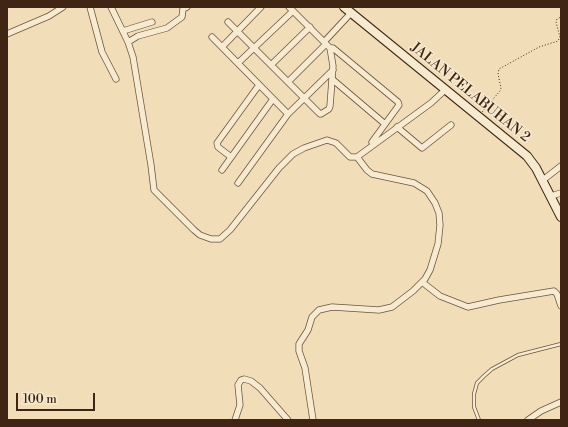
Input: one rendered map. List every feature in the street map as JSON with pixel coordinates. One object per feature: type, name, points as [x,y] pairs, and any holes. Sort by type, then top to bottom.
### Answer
[{"type":"main road","name":"JALAN PELABUHAN 2","points":[[344,7],[527,156],[543,180],[561,216]]},
{"type":"street","points":[[7,34],[49,16],[63,7]]},
{"type":"street","points":[[90,7],[102,52],[116,79]]},
{"type":"street","points":[[111,7],[128,42],[133,57],[154,189],[158,195],[200,235],[216,240],[224,236],[286,160],[296,152],[329,140],[336,143],[350,157],[357,157],[430,103],[445,90]]},
{"type":"street","points":[[222,46],[261,7]]},
{"type":"street","points":[[128,42],[138,36],[167,28],[182,17],[183,9]]},
{"type":"street","points":[[238,64],[291,9],[326,44],[398,102],[398,107],[372,142]]},
{"type":"street","points":[[288,82],[326,44],[351,14]]},
{"type":"street","points":[[123,31],[152,22]]},
{"type":"street","points":[[228,22],[320,114],[329,109],[330,106],[333,70],[326,44]]},
{"type":"street","points":[[271,65],[310,27]]},
{"type":"street","points":[[212,37],[288,114]]},
{"type":"street","points":[[238,183],[288,114],[333,70]]},
{"type":"street","points":[[332,79],[386,124]]},
{"type":"street","points":[[231,157],[218,147],[217,143],[259,85]]},
{"type":"street","points":[[222,170],[273,100]]},
{"type":"street","points":[[397,127],[422,148],[451,125]]},
{"type":"street","points":[[313,420],[305,368],[299,351],[299,344],[308,330],[312,317],[319,310],[332,307],[386,310],[395,305],[422,282],[430,270],[438,244],[440,224],[438,208],[431,196],[423,188],[414,183],[372,174],[357,157]]},
{"type":"street","points":[[543,180],[561,166]]},
{"type":"street","points":[[551,196],[561,193]]},
{"type":"street","points":[[422,282],[440,296],[468,307],[499,300],[554,292],[557,294],[561,306]]},
{"type":"street","points":[[235,420],[240,405],[238,385],[241,380],[244,379],[251,381],[260,388],[288,420]]},
{"type":"street","points":[[528,420],[541,411],[561,402]]},
{"type":"lane","points":[[479,420],[474,406],[474,394],[478,383],[484,376],[496,367],[518,355],[561,344]]},
{"type":"path","points":[[478,117],[500,91],[501,88],[498,74],[499,69],[539,47],[558,40],[560,37],[556,22],[557,19],[561,17]]}]
